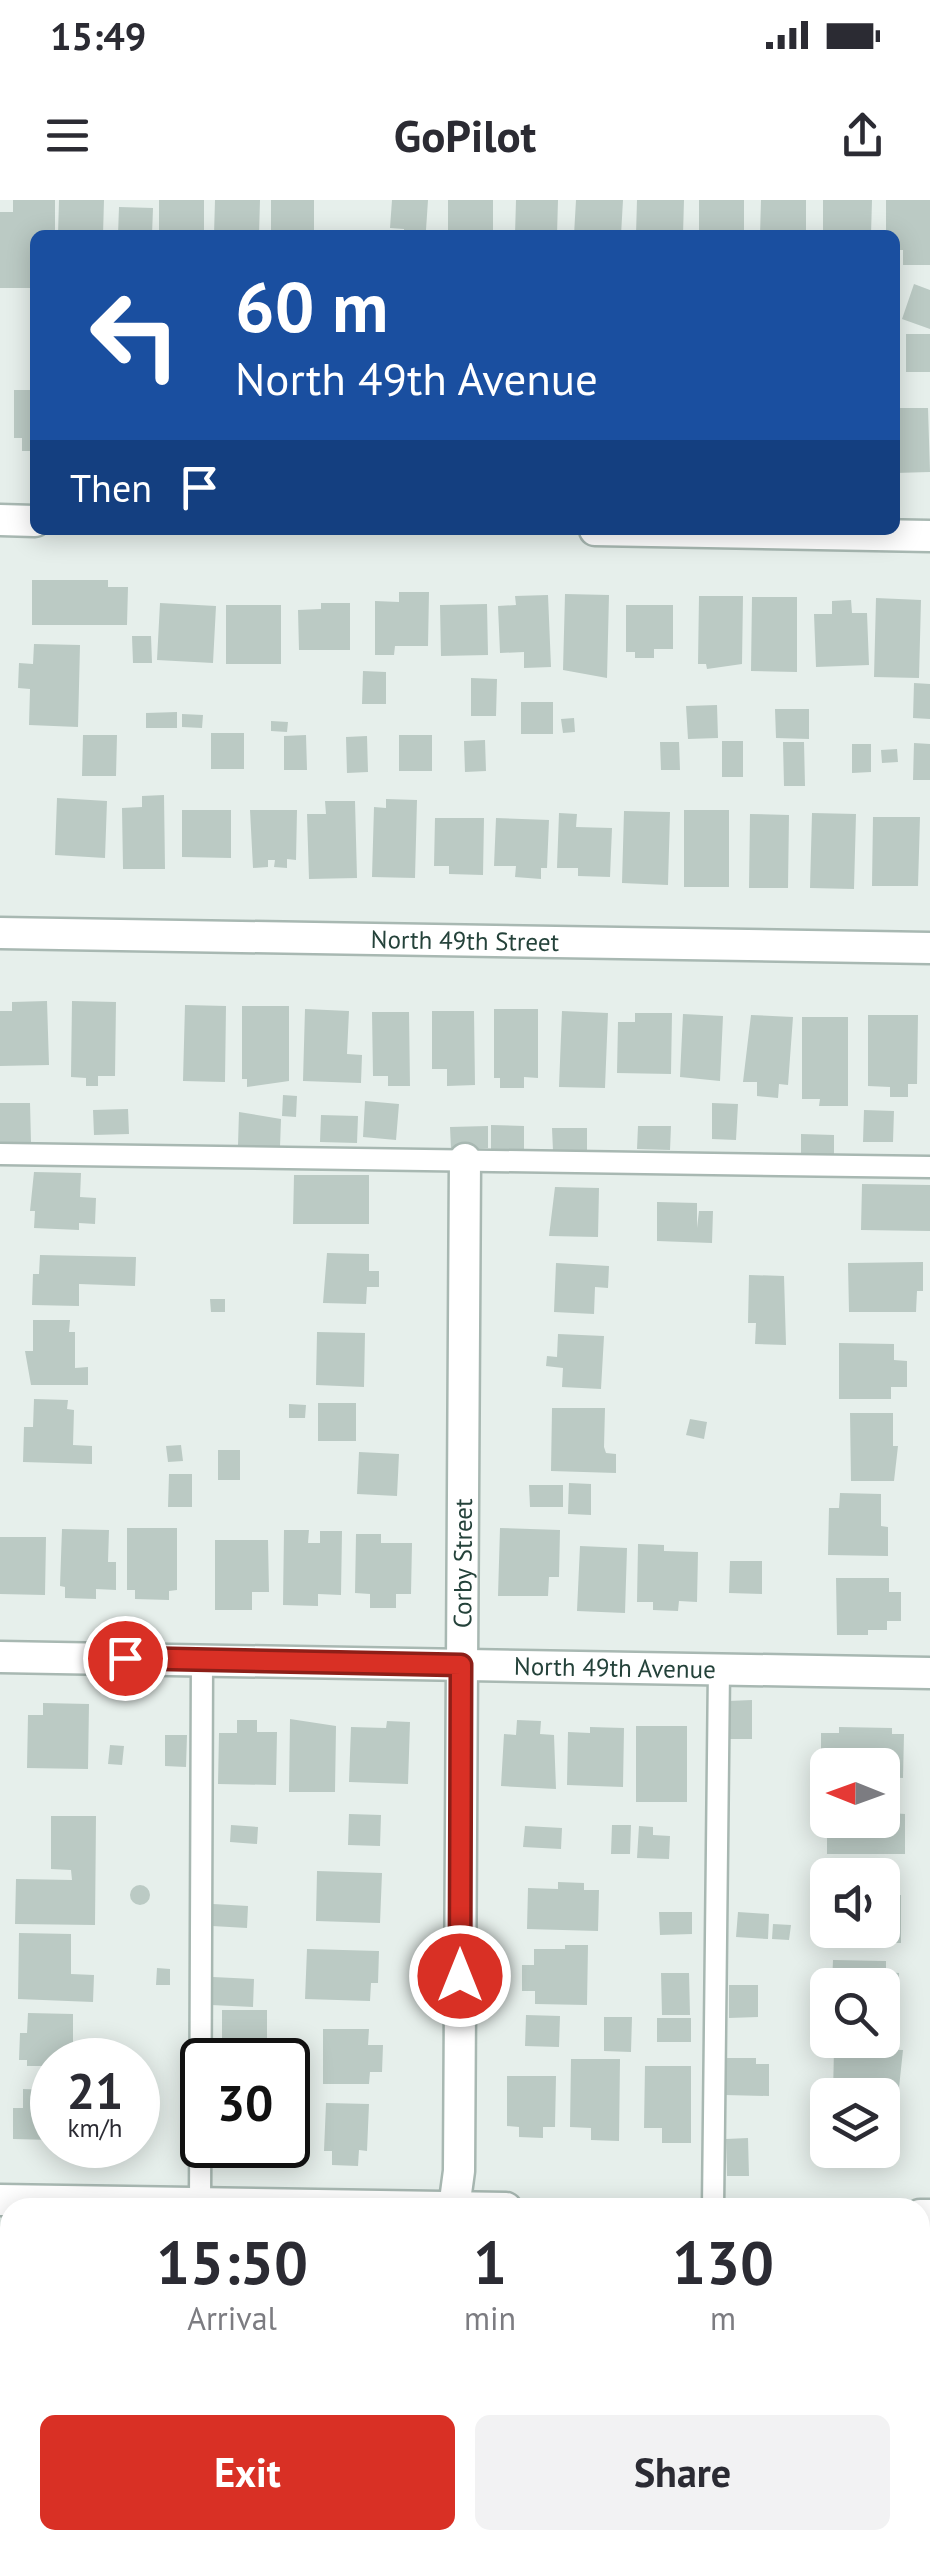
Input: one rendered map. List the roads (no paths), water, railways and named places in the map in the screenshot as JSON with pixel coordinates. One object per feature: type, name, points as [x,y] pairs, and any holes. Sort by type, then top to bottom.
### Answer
[{"type":"street","points":[[0,520],[30,521]]},
{"type":"street","points":[[874,535],[930,536]]},
{"type":"street","name":"North 49th Street","points":[[0,932],[930,948]]},
{"type":"street","name":"Corby Street","points":[[455,2198],[459,2170],[465,1159]]},
{"type":"street","name":"North 49th Avenue","points":[[0,1657],[930,1673]]},
{"type":"lane","points":[[0,1154],[930,1167]]},
{"type":"lane","points":[[200,2198],[202,1659]]},
{"type":"lane","points":[[713,2198],[719,1669]]}]
